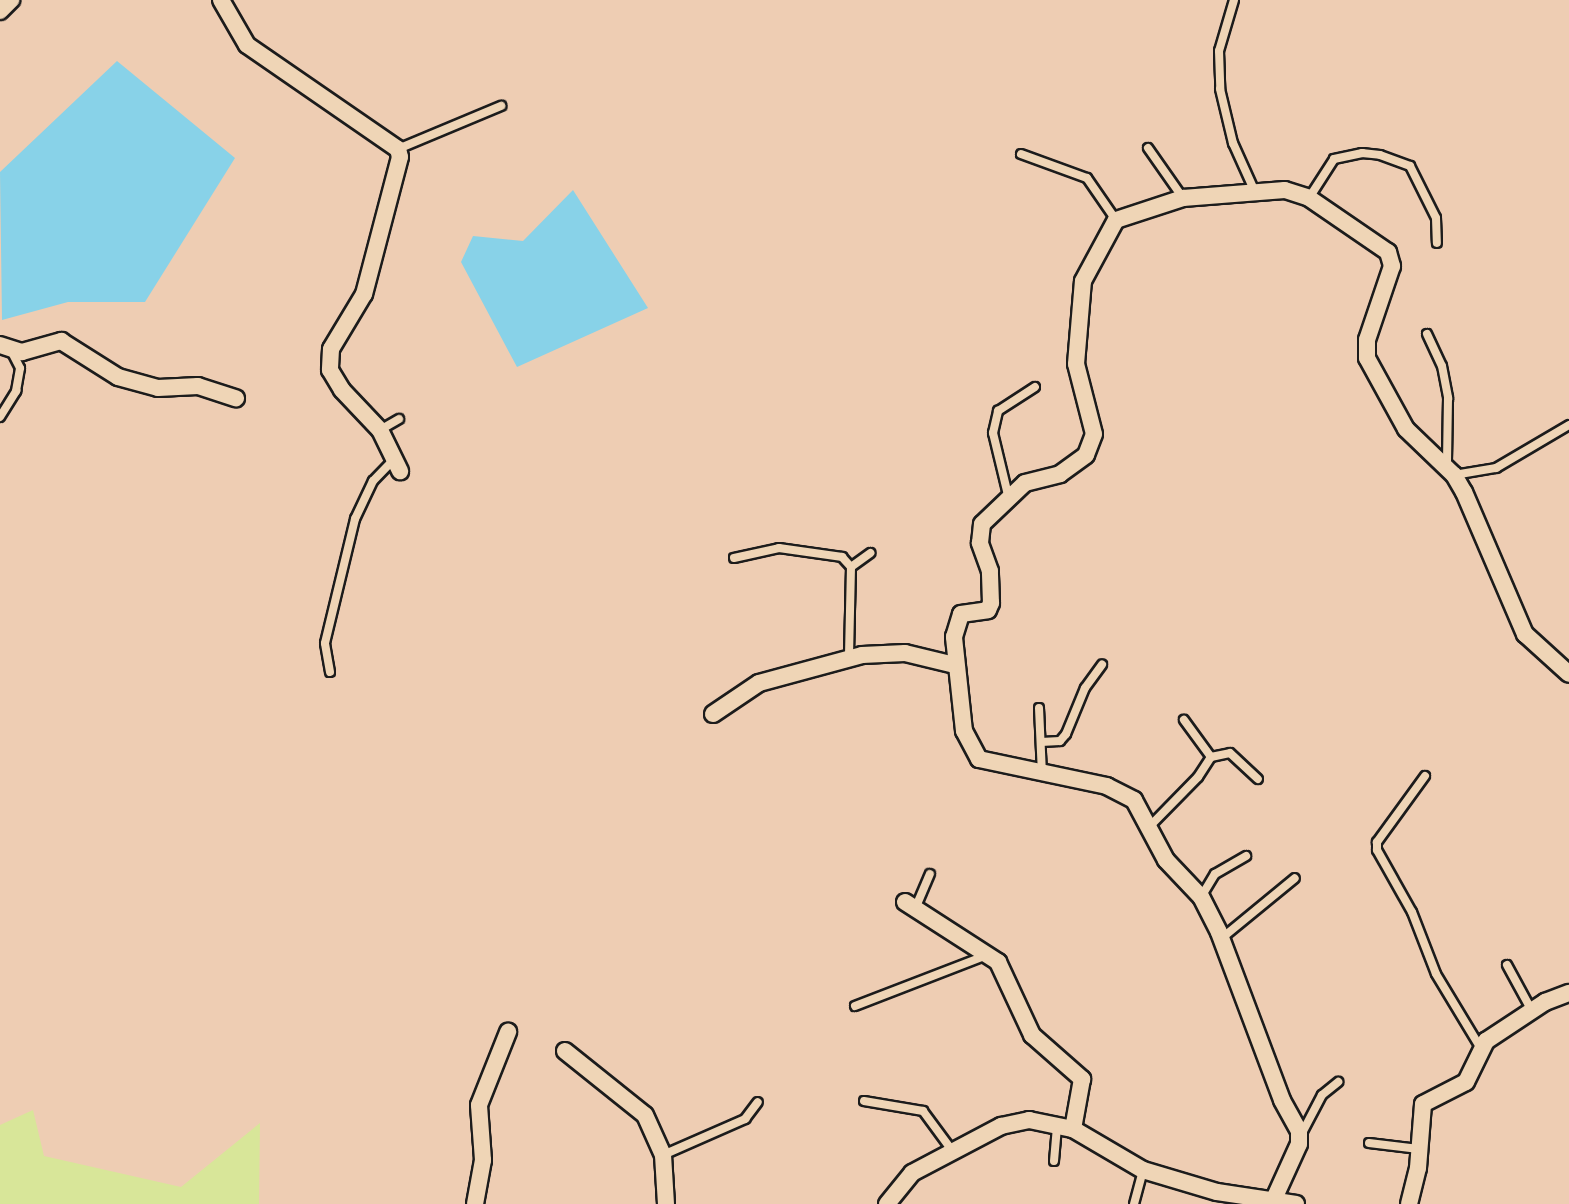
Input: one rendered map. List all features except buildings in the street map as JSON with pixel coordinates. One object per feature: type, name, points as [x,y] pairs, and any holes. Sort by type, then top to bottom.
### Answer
[{"type":"street","points":[[0,11],[11,0]]},
{"type":"street","points":[[221,0],[247,45],[398,149],[400,157],[364,294],[331,349],[330,370],[342,390],[380,430],[397,465]]},
{"type":"street","points":[[1274,1199],[1300,1138],[1222,938],[1201,897],[1166,860],[1139,805],[1121,791],[988,762],[972,751],[955,665],[957,620],[961,614],[988,610],[991,603],[990,570],[980,542],[982,524],[1008,495],[1026,483],[1060,474],[1086,455],[1094,434],[1076,364],[1083,281],[1116,220],[1183,198],[1285,190],[1309,198],[1388,251],[1392,266],[1367,340],[1367,358],[1406,429],[1451,473],[1525,634],[1569,674]]},
{"type":"street","points":[[6,349],[61,341],[118,377],[158,388],[198,386],[236,398]]},
{"type":"street","points":[[713,714],[759,683],[849,658],[905,653],[955,665]]},
{"type":"street","points":[[910,906],[989,954],[1004,970],[1032,1035],[1082,1079],[1073,1129]]},
{"type":"street","points":[[1409,1204],[1419,1149],[1423,1104],[1466,1082],[1480,1047],[1532,1011],[1569,993]]},
{"type":"street","points":[[475,1204],[483,1160],[479,1105],[508,1032]]},
{"type":"street","points":[[565,1051],[645,1115],[663,1154],[666,1204]]},
{"type":"street","points":[[887,1204],[912,1173],[1013,1122],[1057,1124],[1073,1129],[1143,1170],[1217,1192],[1296,1204]]},
{"type":"lane","points":[[1234,0],[1219,51],[1220,89],[1233,143],[1255,192]]},
{"type":"lane","points":[[398,149],[501,106]]},
{"type":"lane","points":[[1148,148],[1183,198]]},
{"type":"lane","points":[[1309,198],[1334,159],[1362,153],[1380,155],[1410,166],[1436,218],[1437,243]]},
{"type":"lane","points":[[1021,154],[1087,178],[1116,220]]},
{"type":"lane","points":[[1427,334],[1442,366],[1448,398],[1451,473],[1496,468],[1569,425]]},
{"type":"lane","points":[[0,417],[16,391],[20,368],[6,349]]},
{"type":"lane","points":[[1008,495],[993,433],[998,411],[1035,387]]},
{"type":"lane","points":[[380,430],[399,419]]},
{"type":"lane","points":[[330,672],[325,643],[355,519],[373,481],[397,465]]},
{"type":"lane","points":[[734,558],[779,548],[810,549],[842,557],[851,567],[849,658]]},
{"type":"lane","points":[[851,567],[870,553]]},
{"type":"lane","points":[[1041,742],[1060,741],[1066,734],[1085,688],[1102,666]]},
{"type":"lane","points":[[1039,708],[1042,773]]},
{"type":"lane","points":[[1184,720],[1211,757]]},
{"type":"lane","points":[[1151,825],[1211,757],[1230,753],[1258,779]]},
{"type":"lane","points":[[1425,776],[1377,842],[1377,850],[1412,912],[1436,974],[1480,1047]]},
{"type":"lane","points":[[1201,897],[1214,874],[1246,856]]},
{"type":"lane","points":[[910,906],[930,874]]},
{"type":"lane","points":[[1222,938],[1295,878]]},
{"type":"lane","points":[[856,1006],[989,954]]},
{"type":"lane","points":[[1507,965],[1532,1011]]},
{"type":"lane","points":[[1300,1138],[1322,1095],[1338,1082]]},
{"type":"lane","points":[[864,1101],[923,1111],[954,1153]]},
{"type":"lane","points":[[663,1154],[691,1146],[745,1119],[758,1102]]},
{"type":"lane","points":[[1054,1161],[1057,1124]]},
{"type":"lane","points":[[1368,1143],[1419,1149]]},
{"type":"lane","points":[[1135,1204],[1143,1170]]},
{"type":"green space","points":[[33,1110],[44,1156],[181,1187],[260,1123],[259,1204],[0,1204],[0,1125]]},
{"type":"water","points":[[117,61],[235,158],[145,302],[68,302],[2,320],[0,172]]},
{"type":"water","points":[[573,190],[648,308],[517,367],[461,262],[473,236],[523,241]]}]
